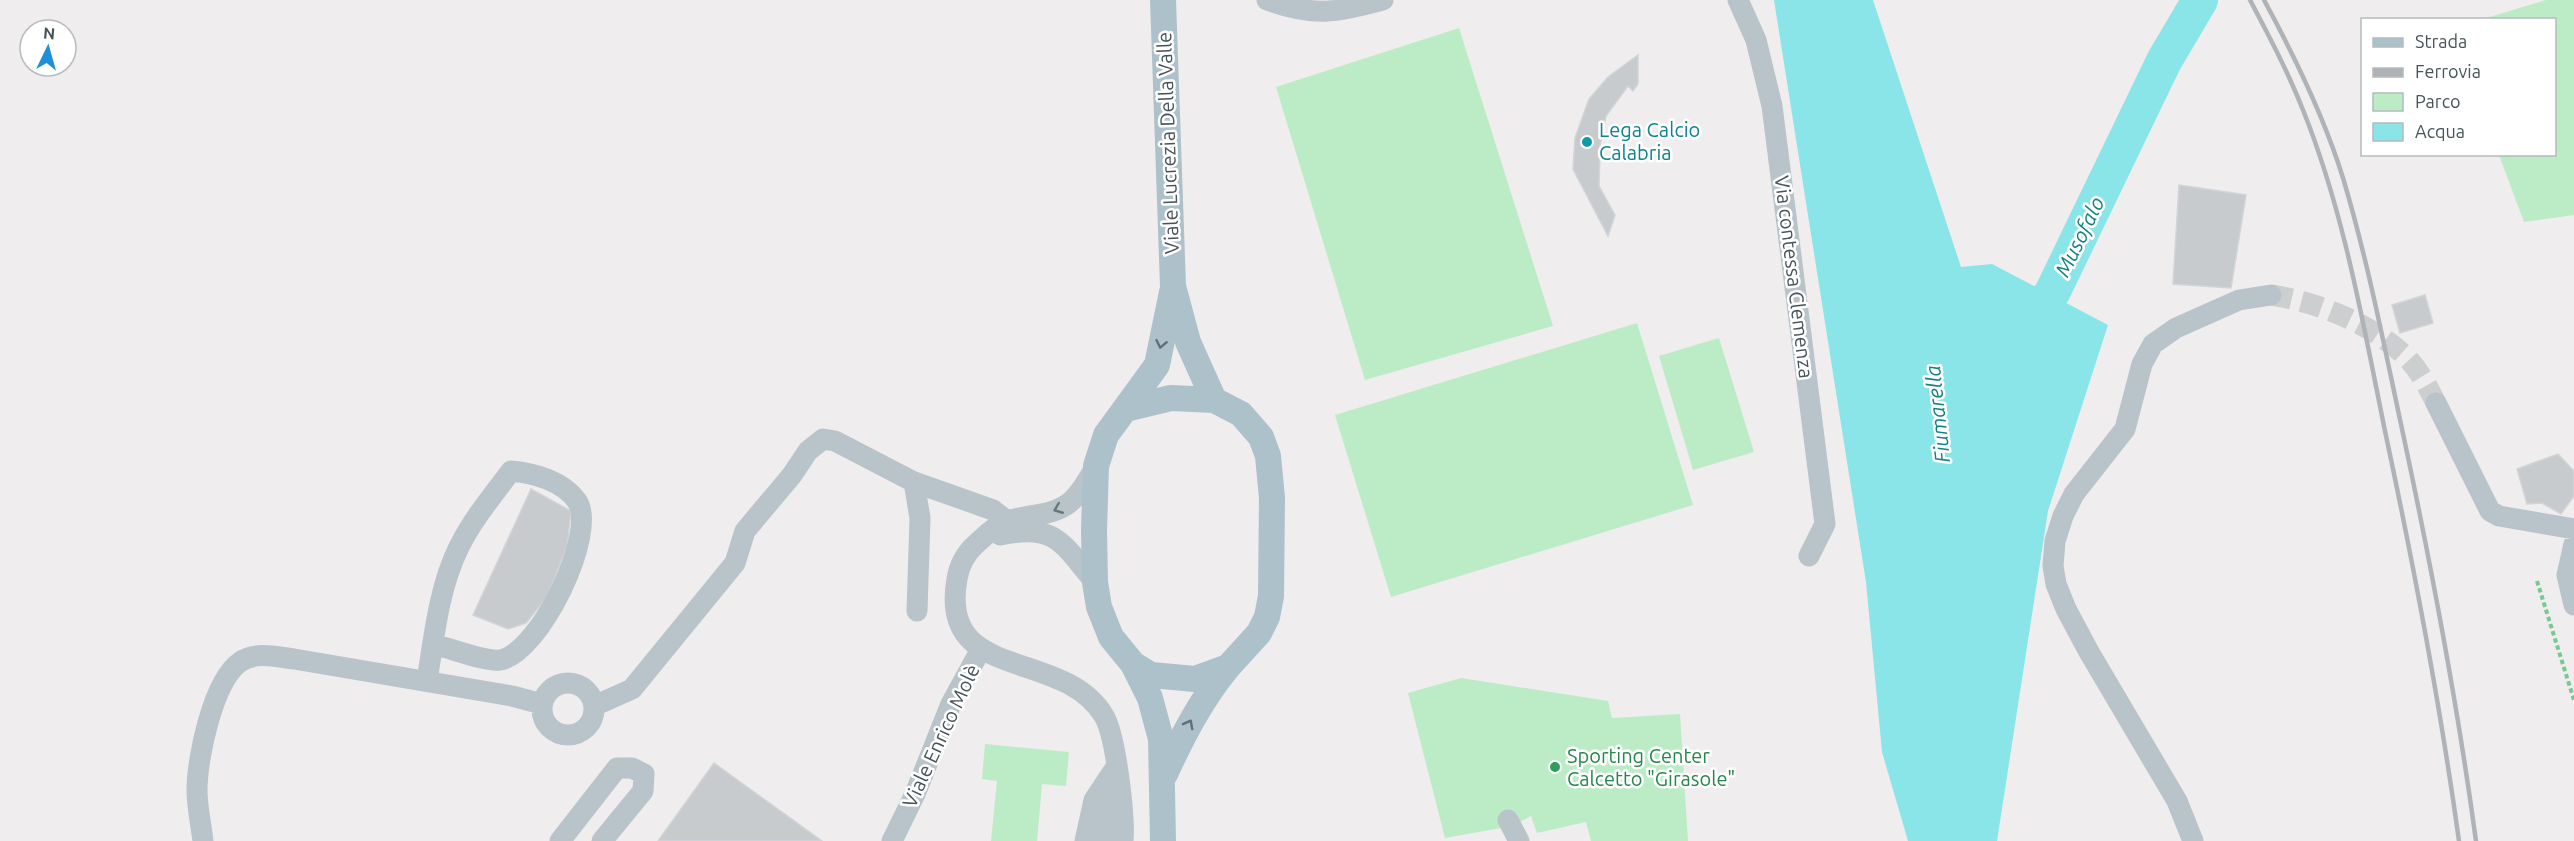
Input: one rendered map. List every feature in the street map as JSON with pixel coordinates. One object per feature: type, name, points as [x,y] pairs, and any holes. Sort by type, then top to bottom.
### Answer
[{"type":"main road","name":"Viale Lucrezia Della Valle","points":[[1163,0],[1173,286],[1188,342],[1214,400]]},
{"type":"main road","name":"Viale Lucrezia Della Valle","points":[[1163,841],[1161,740],[1150,698],[1133,664],[1111,637],[1099,607],[1095,582],[1096,466],[1106,435],[1157,365],[1173,286]]},
{"type":"main road","name":"Viale Lucrezia Della Valle","points":[[1125,409],[1171,398],[1214,400],[1241,414],[1261,437],[1268,456],[1272,498],[1271,596],[1267,617],[1259,633],[1208,692],[1163,777]]},
{"type":"main road","name":"Viale Lucrezia Della Valle","points":[[1133,664],[1151,675],[1195,679],[1228,667]]},
{"type":"street","points":[[1267,0],[1301,10],[1322,13],[1383,0]]},
{"type":"street","name":"Via contessa Clemenza","points":[[1738,0],[1756,40],[1772,106],[1825,524],[1809,556]]},
{"type":"street","points":[[2193,841],[2177,801],[2066,609],[2056,584],[2053,566],[2055,541],[2063,516],[2074,494],[2125,429],[2142,364],[2153,344],[2176,328],[2239,300],[2271,295]]},
{"type":"street","points":[[2436,402],[2490,511],[2499,516],[2574,529]]},
{"type":"street","points":[[594,706],[632,689],[735,563],[745,531],[792,475],[808,451],[823,439],[835,441],[914,482],[993,510],[1007,521]]},
{"type":"street","name":"Viale Enrico Molè","points":[[892,841],[915,794],[951,704],[981,649],[970,641],[961,628],[955,611],[957,576],[963,561],[970,550],[994,527],[1007,521],[1052,512],[1068,504],[1080,492],[1096,466]]},
{"type":"street","points":[[427,681],[438,610],[458,549],[477,517],[511,471],[524,472],[555,482],[576,500],[581,513],[576,549],[556,604],[533,637],[519,651],[501,660],[483,659],[433,644]]},
{"type":"street","points":[[914,482],[920,518],[917,610]]},
{"type":"street","points":[[982,539],[1027,532],[1056,537],[1067,546],[1095,582]]},
{"type":"street","points":[[2574,544],[2567,575],[2574,605]]},
{"type":"street","points":[[981,649],[993,656],[1058,678],[1085,694],[1105,717],[1116,767],[1123,841]]},
{"type":"street","points":[[203,841],[197,791],[200,754],[219,687],[240,662],[251,657],[264,656],[427,681],[512,696],[542,704]]},
{"type":"street","points":[[569,684],[583,688],[590,694],[594,706],[589,724],[582,731],[566,735],[550,728],[542,713],[542,704],[547,693],[554,687],[569,684]]},
{"type":"street","points":[[1085,841],[1094,801],[1116,767]]},
{"type":"street","points":[[1102,841],[1116,767]]},
{"type":"street","points":[[560,841],[617,768],[632,768],[644,774],[643,791],[602,841]]},
{"type":"street","points":[[1508,820],[1519,841]]},
{"type":"path","points":[[2537,581],[2574,700]]},
{"type":"green space","points":[[2546,0],[2574,0],[2574,215],[2524,222],[2499,156],[2556,156],[2556,18],[2486,18]]},
{"type":"green space","points":[[1459,28],[1553,326],[1365,380],[1276,87]]},
{"type":"green space","points":[[1637,323],[1693,505],[1391,597],[1335,415]]},
{"type":"green space","points":[[1719,338],[1754,452],[1693,470],[1659,356]]},
{"type":"green space","name":"Sporting Center Calcetto \"Girasole\"","points":[[1461,678],[1608,701],[1612,718],[1680,714],[1688,841],[1591,841],[1586,822],[1537,833],[1531,816],[1512,826],[1445,838],[1408,693]]},
{"type":"green space","points":[[985,744],[1069,752],[1066,786],[1042,784],[1037,841],[991,841],[997,781],[982,779]]},
{"type":"water","name":"Fiumarella","points":[[1774,0],[1873,0],[1961,267],[1992,264],[2108,325],[2048,511],[1997,841],[1908,841],[1882,752],[1866,582]]},
{"type":"building","name":"Lega Calcio Calabria","points":[[1638,55],[1638,84],[1633,91],[1628,86],[1606,116],[1600,146],[1599,186],[1615,215],[1608,236],[1573,169],[1575,138],[1589,99],[1608,77]]},
{"type":"building","points":[[2179,185],[2246,195],[2231,288],[2173,284]]},
{"type":"building","points":[[2425,295],[2433,323],[2400,333],[2392,305]]},
{"type":"building","points":[[2558,454],[2574,471],[2574,496],[2561,514],[2542,503],[2527,504],[2517,469]]},
{"type":"building","points":[[531,489],[571,511],[567,547],[547,597],[526,623],[508,629],[473,615]]},
{"type":"building","points":[[714,763],[822,841],[658,841]]},
{"type":"waterway","name":"Musofalo","points":[[2024,337],[2053,291],[2164,61],[2200,0]]},
{"type":"tunnel","points":[[2271,295],[2323,308],[2373,332],[2402,353],[2412,364],[2436,403]]},
{"type":"railway","points":[[2250,0],[2285,68],[2303,110],[2330,188],[2351,268],[2416,584],[2444,738],[2459,841]]},
{"type":"railway","points":[[2264,0],[2318,109],[2343,178],[2361,244],[2384,343],[2435,592],[2476,841]]},
{"type":"place","name":"Lega Calcio Calabria","points":[[1587,142]]},
{"type":"place","name":"Sporting Center Calcetto \"Girasole\"","points":[[1555,767]]}]
